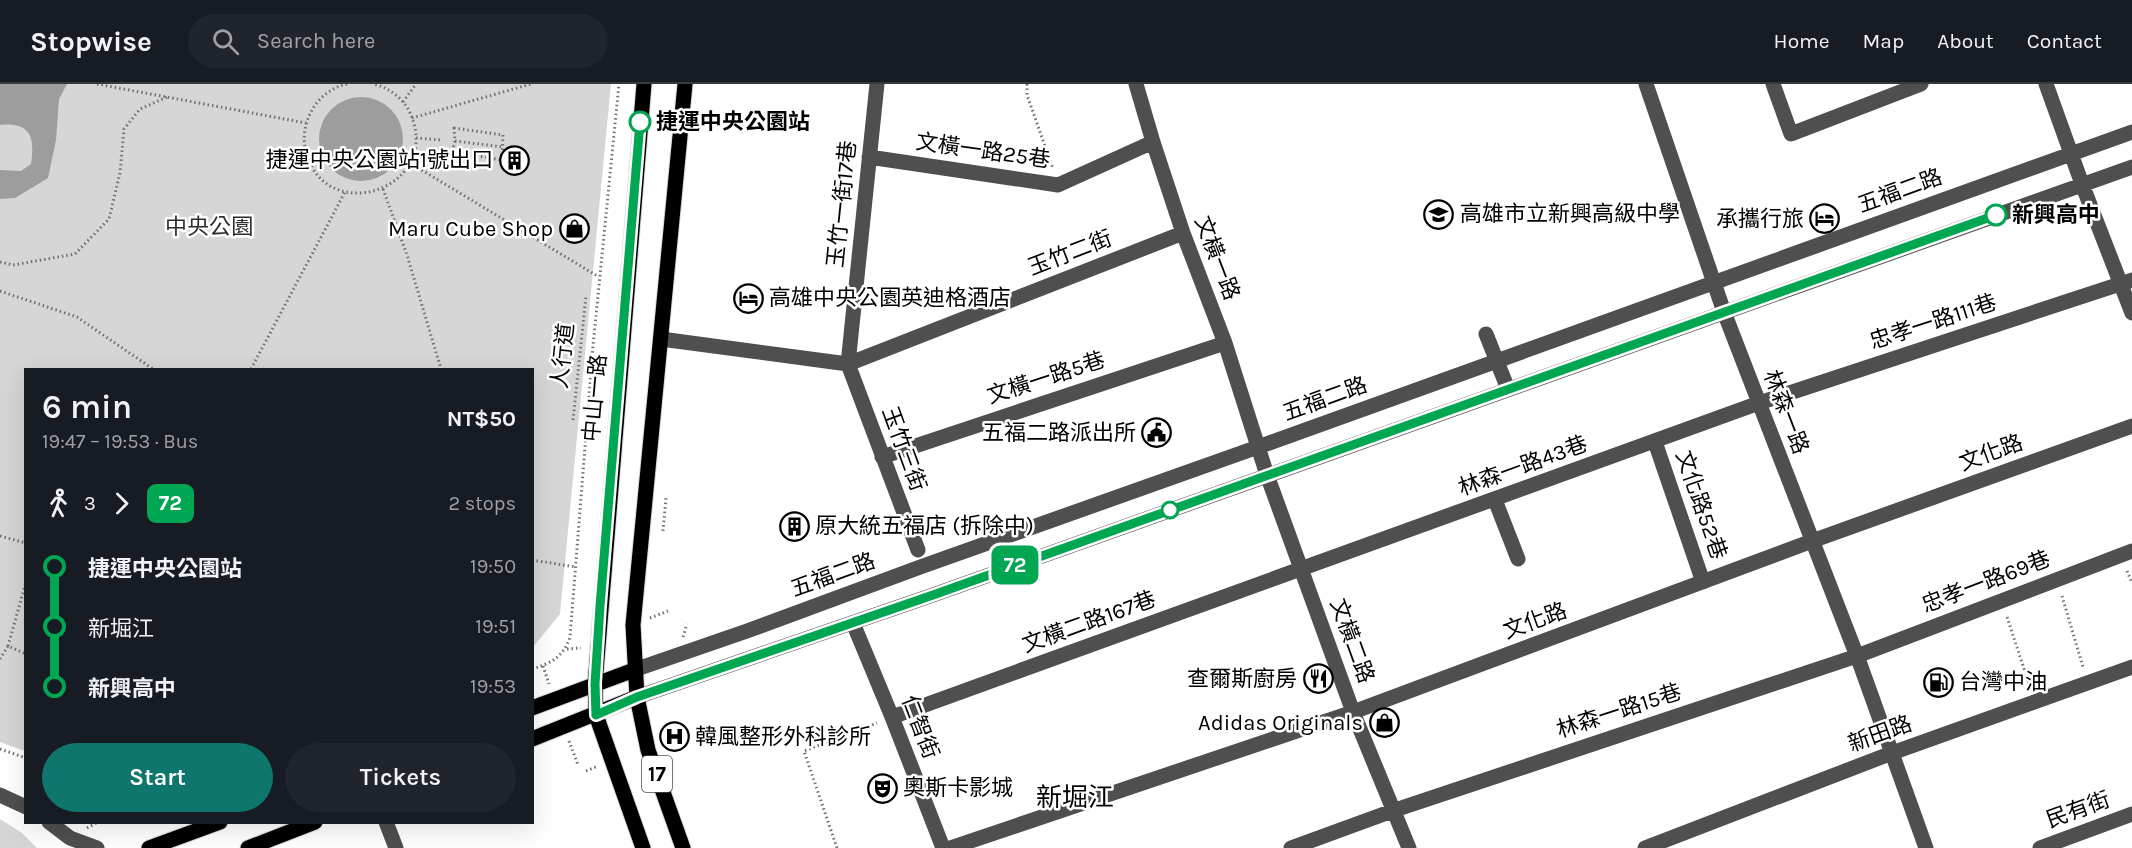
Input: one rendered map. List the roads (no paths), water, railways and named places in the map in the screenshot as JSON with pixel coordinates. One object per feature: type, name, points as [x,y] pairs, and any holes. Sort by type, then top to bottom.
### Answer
[{"type":"main road","name":"中山一路","points":[[596,715],[595,684],[644,84]]},
{"type":"main road","points":[[634,670],[633,617],[685,84]]},
{"type":"main road","name":"五福二路","points":[[534,707],[634,670]]},
{"type":"main road","name":"17","points":[[634,670],[648,750],[683,848]]},
{"type":"main road","points":[[534,738],[637,697]]},
{"type":"main road","name":"17","points":[[596,715],[643,848]]},
{"type":"main road","points":[[149,848],[215,824]]},
{"type":"main road","points":[[248,848],[310,824]]},
{"type":"street","name":"玉竹一街17巷","points":[[848,363],[876,84]]},
{"type":"street","name":"文橫一路","points":[[1136,84],[1183,233],[1225,343],[1258,447]]},
{"type":"street","name":"林森一路","points":[[1646,84],[1714,282],[1857,656],[1926,848]]},
{"type":"street","points":[[1773,84],[1791,134],[1921,84]]},
{"type":"street","points":[[2046,84],[2082,184],[2127,282],[2132,313]]},
{"type":"street","name":"五福二路","points":[[634,670],[2132,132]]},
{"type":"street","name":"文橫一路25巷","points":[[869,157],[1058,185],[1153,142]]},
{"type":"street","points":[[637,697],[853,623],[2132,167]]},
{"type":"street","name":"玉竹二街","points":[[661,339],[848,363],[1183,233]]},
{"type":"street","name":"忠孝一路111巷","points":[[1759,403],[2127,282]]},
{"type":"street","points":[[1486,334],[1508,389]]},
{"type":"street","name":"文橫一路5巷","points":[[882,457],[1225,343]]},
{"type":"street","name":"玉竹三街","points":[[848,363],[918,550]]},
{"type":"street","name":"林森一路43巷","points":[[1302,569],[1759,403]]},
{"type":"street","name":"文化路","points":[[950,848],[1353,712],[1812,541],[2132,426]]},
{"type":"street","name":"文化路52巷","points":[[1655,442],[1703,582]]},
{"type":"street","name":"文橫二路","points":[[1258,447],[1353,712],[1409,848]]},
{"type":"street","points":[[1495,500],[1518,559]]},
{"type":"street","name":"忠孝一路69巷","points":[[1857,656],[2132,551]]},
{"type":"street","name":"文橫二路167巷","points":[[892,717],[1302,569]]},
{"type":"street","name":"仁智街","points":[[853,623],[942,848]]},
{"type":"street","name":"林森一路15巷","points":[[1291,848],[1395,810],[1857,656]]},
{"type":"street","name":"新田路","points":[[1645,848],[1892,753],[2132,667]]},
{"type":"street","points":[[0,795],[24,806]]},
{"type":"street","name":"民有街","points":[[2040,848],[2132,814]]},
{"type":"street","points":[[52,824],[69,838],[97,848]]},
{"type":"street","points":[[387,824],[396,848]]},
{"type":"place","name":"捷運中央公園站","points":[[640,122]]},
{"type":"place","name":"捷運中央公園站1號出口","points":[[514,160]]},
{"type":"place","name":"高雄市立新興高級中學","points":[[1439,214]]},
{"type":"place","name":"新興高中","points":[[1996,215]]},
{"type":"place","name":"承攜行旅","points":[[1825,219]]},
{"type":"place","name":"Maru Cube Shop","points":[[574,229]]},
{"type":"place","name":"高雄中央公園英迪格酒店","points":[[748,298]]},
{"type":"place","name":"五福二路派出所","points":[[1157,433]]},
{"type":"place","name":"原大統五福店 (拆除中)","points":[[794,526]]},
{"type":"place","name":"查爾斯廚房","points":[[1318,679]]},
{"type":"place","name":"台灣中油","points":[[1938,682]]},
{"type":"place","name":"Adidas Originals","points":[[1384,723]]},
{"type":"place","name":"韓風整形外科診所","points":[[674,737]]},
{"type":"place","name":"奧斯卡影城","points":[[882,788]]},
{"type":"district","name":"新堀江","points":[[1075,797]]},
{"type":"park label","name":"中央公園","points":[[209,227]]}]
